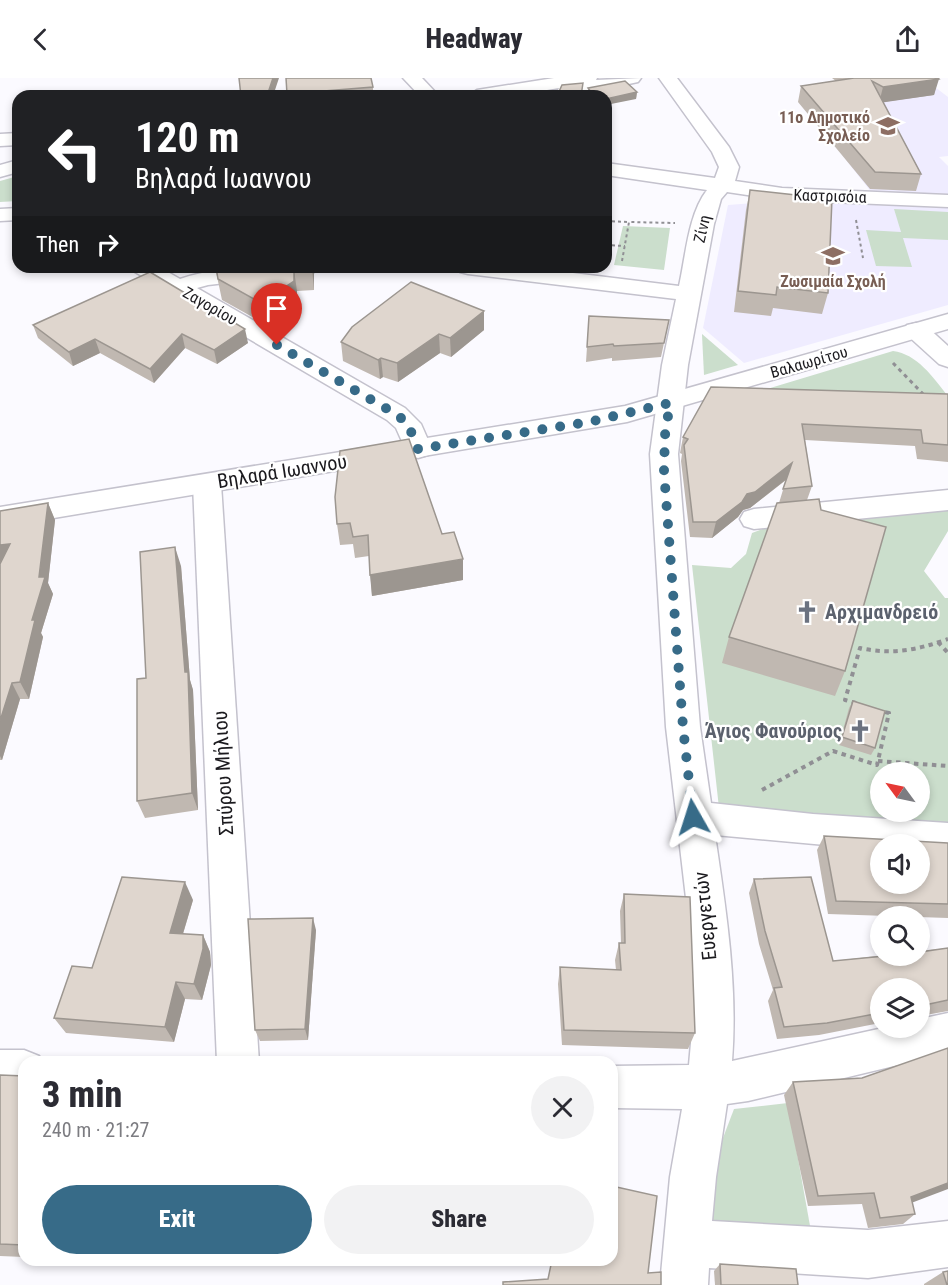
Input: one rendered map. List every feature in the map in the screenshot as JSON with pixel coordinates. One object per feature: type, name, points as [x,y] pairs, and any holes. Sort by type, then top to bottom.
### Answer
[{"type":"street","points":[[412,78],[424,90]]},
{"type":"street","points":[[514,90],[588,78]]},
{"type":"street","points":[[575,90],[632,78]]},
{"type":"street","name":"Ζίνη","points":[[668,78],[722,151],[729,171],[711,199],[702,224],[670,403]]},
{"type":"street","name":"Καστρισόια","points":[[612,170],[782,194],[948,201]]},
{"type":"street","name":"Ζαγορίου","points":[[153,273],[396,414],[408,424],[418,449]]},
{"type":"street","points":[[177,287],[205,278],[251,273]]},
{"type":"street","points":[[518,273],[689,294]]},
{"type":"street","name":"Βαλαωρίτου","points":[[670,403],[948,321]]},
{"type":"street","points":[[916,330],[948,359]]},
{"type":"street","name":"Βηλαρά Ιωαννου","points":[[0,516],[589,422],[670,403]]},
{"type":"street","name":"Ευεργετών","points":[[670,403],[665,435],[664,471],[683,727],[702,818],[711,964],[712,1043],[708,1085],[693,1177],[685,1264]]},
{"type":"street","name":"Σπύρου Μήλιου","points":[[207,484],[238,1056]]},
{"type":"street","points":[[754,519],[948,500]]},
{"type":"street","points":[[702,818],[813,830],[948,839]]},
{"type":"street","points":[[618,1087],[708,1085],[777,1075],[948,1033]]},
{"type":"street","points":[[0,1071],[18,1071]]},
{"type":"street","points":[[685,1264],[868,1254],[948,1244]]},
{"type":"path","points":[[851,197],[862,258]]},
{"type":"path","points":[[612,221],[702,224]]},
{"type":"path","points":[[617,285],[629,222]]},
{"type":"path","points":[[612,245],[625,246]]},
{"type":"path","points":[[873,342],[927,399],[916,399]]},
{"type":"path","points":[[867,707],[845,700],[861,648],[902,654],[948,639]]},
{"type":"path","points":[[938,642],[948,653]]},
{"type":"path","points":[[702,818],[833,751],[878,765],[889,713],[878,710]]},
{"type":"path","points":[[878,761],[948,766]]},
{"type":"shaded area","name":"11ο Δημοτικό Σχολείο","points":[[841,78],[923,78],[948,97],[948,156],[939,157],[948,166],[948,194],[872,193],[843,156],[812,91]]},
{"type":"shaded area","name":"Ζωσιμαία Σχολή","points":[[779,201],[948,208],[948,305],[744,363],[703,328],[728,205]]},
{"type":"green space","points":[[12,178],[12,201],[0,202],[0,181]]},
{"type":"green space","points":[[894,209],[948,212],[948,240],[903,238],[912,267],[876,266],[866,230],[901,232]]},
{"type":"green space","points":[[623,226],[670,228],[664,270],[614,265]]},
{"type":"green space","points":[[702,334],[738,365],[704,375]]},
{"type":"green space","points":[[893,351],[917,361],[947,395],[750,394]]},
{"type":"green space","points":[[948,509],[948,531],[924,571],[945,598],[948,598],[948,825],[908,822],[930,822],[930,762],[870,762],[870,819],[719,808],[692,565],[731,568],[746,554],[752,533],[771,526]]},
{"type":"green space","points":[[788,1103],[812,1237],[710,1231],[718,1151],[734,1109]]},
{"type":"building","points":[[239,78],[273,78],[269,90],[240,90]]},
{"type":"building","points":[[286,78],[371,78],[373,87],[336,90],[287,90]]},
{"type":"building","points":[[854,78],[939,79],[883,87],[872,81],[921,174],[875,172],[801,86]]},
{"type":"building","points":[[625,81],[637,92],[612,98],[612,90],[590,90],[588,88]]},
{"type":"building","points":[[583,83],[582,90],[560,90],[562,85]]},
{"type":"building","name":"Ζωσιμαία Σχολή","points":[[750,190],[832,199],[828,293],[777,287],[776,295],[738,291]]},
{"type":"building","points":[[152,273],[245,329],[214,350],[182,334],[150,369],[95,339],[69,352],[33,325]]},
{"type":"building","points":[[217,273],[294,273],[294,281],[261,303],[218,279]]},
{"type":"building","points":[[411,282],[484,311],[450,338],[439,334],[397,363],[381,358],[378,360],[341,342],[352,327]]},
{"type":"building","points":[[589,316],[669,320],[664,343],[587,347]]},
{"type":"building","points":[[711,387],[948,394],[948,445],[923,443],[921,430],[802,424],[812,486],[783,489],[792,463],[755,492],[747,494],[742,502],[716,522],[693,522],[684,445],[688,439],[683,437]]},
{"type":"building","points":[[409,439],[442,534],[454,532],[463,559],[370,575],[368,535],[353,537],[350,523],[337,524],[335,497],[340,451]]},
{"type":"building","name":"Αρχιμανδρειό","points":[[819,499],[821,510],[886,527],[845,671],[729,637],[777,503]]},
{"type":"building","points":[[48,503],[39,577],[45,577],[32,620],[35,620],[20,682],[12,683],[0,721],[0,564],[10,544],[0,545],[0,511]]},
{"type":"building","points":[[175,547],[185,672],[188,672],[192,793],[137,801],[137,679],[146,678],[140,552]]},
{"type":"building","name":"Άγιος Φανούριος","points":[[853,701],[885,711],[875,748],[842,737]]},
{"type":"building","points":[[824,836],[870,839],[870,894],[930,894],[930,842],[948,843],[948,904],[836,901]]},
{"type":"building","points":[[122,877],[185,882],[170,933],[203,935],[203,949],[194,984],[176,982],[165,1027],[54,1018],[72,966],[92,968]]},
{"type":"building","points":[[811,877],[833,961],[870,957],[870,966],[930,966],[930,951],[948,948],[948,1000],[930,1004],[930,978],[870,978],[870,1015],[827,1023],[784,1027],[774,988],[782,987],[765,931],[754,879]]},
{"type":"building","points":[[624,894],[690,897],[695,1033],[564,1030],[560,967],[621,970],[619,943],[625,943]]},
{"type":"building","points":[[313,918],[305,1029],[255,1030],[248,919]]},
{"type":"building","points":[[948,1048],[948,1183],[911,1197],[915,1214],[880,1218],[874,1193],[818,1196],[793,1082],[862,1078]]},
{"type":"building","points":[[0,1075],[18,1076],[18,1245],[0,1244]]},
{"type":"building","points":[[618,1187],[657,1196],[648,1273],[661,1272],[661,1285],[503,1285],[503,1282],[548,1279],[551,1266],[618,1266]]},
{"type":"building","points":[[720,1264],[796,1269],[798,1285],[721,1285]]},
{"type":"building","points":[[948,1271],[948,1285],[947,1285],[943,1272]]},
{"type":"place","name":"11ο Δημοτικό Σχολείο","points":[[888,126]]},
{"type":"place","name":"Ζωσιμαία Σχολή","points":[[833,256]]},
{"type":"place","name":"Αρχιμανδρειό","points":[[807,612]]},
{"type":"place","name":"Άγιος Φανούριος","points":[[860,731]]},
{"type":"route","points":[[277,345],[402,418],[408,424],[418,449],[589,422],[670,403],[665,435],[664,471],[677,658],[693,817]]}]
